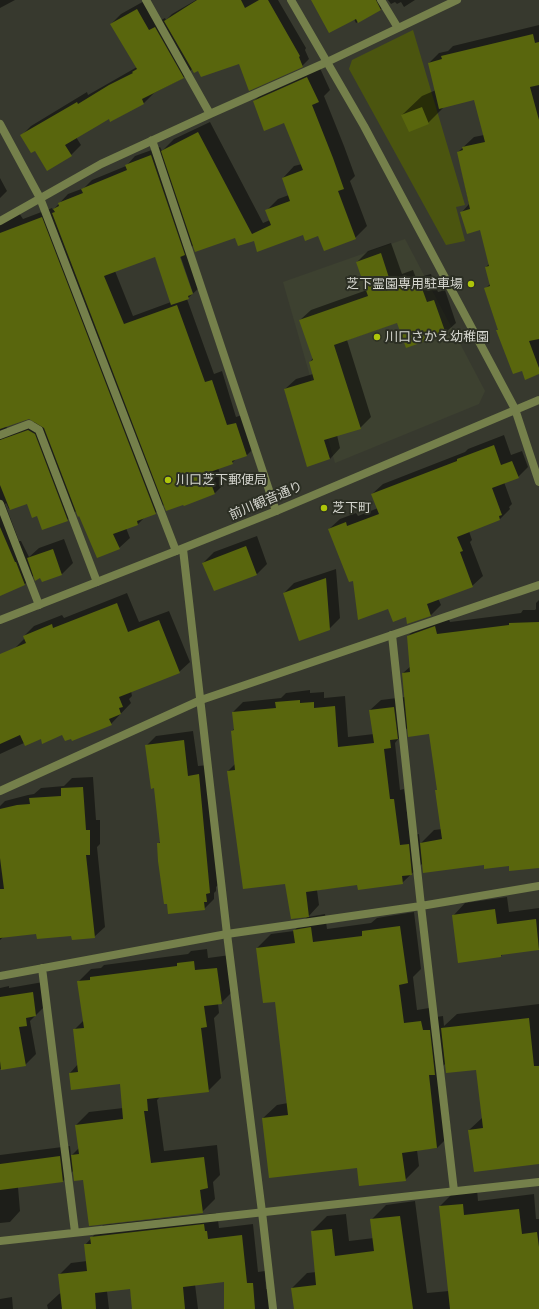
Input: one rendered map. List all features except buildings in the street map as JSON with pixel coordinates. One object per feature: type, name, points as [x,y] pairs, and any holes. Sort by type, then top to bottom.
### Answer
[{"type":"street","points":[[146,0],[210,114]]},
{"type":"street","points":[[291,0],[364,126],[515,410],[539,482]]},
{"type":"street","points":[[381,0],[398,28]]},
{"type":"street","points":[[0,221],[101,164],[327,62],[457,0]]},
{"type":"street","points":[[0,124],[40,198],[180,550],[201,700],[227,934],[273,1309]]},
{"type":"street","points":[[152,140],[276,510]]},
{"type":"street","name":"前川観音通り","points":[[0,620],[180,550],[539,400]]},
{"type":"street","points":[[0,435],[29,424],[39,430],[97,582]]},
{"type":"street","points":[[0,504],[38,605]]},
{"type":"street","points":[[0,791],[201,700],[539,585]]},
{"type":"street","points":[[392,635],[421,906],[454,1191]]},
{"type":"street","points":[[0,976],[227,934],[421,906],[539,886]]},
{"type":"street","points":[[42,968],[75,1232]]},
{"type":"street","points":[[0,1241],[539,1182]]},
{"type":"shaded area","name":"川口さかえ幼稚園","points":[[405,239],[485,391],[479,404],[335,463],[283,282]]},
{"type":"green space","points":[[413,30],[465,205],[456,207],[465,241],[446,245],[349,69],[352,60]]},
{"type":"place","name":"芝下霊園専用駐車場","points":[[471,284]]},
{"type":"place","name":"川口さかえ幼稚園","points":[[377,337]]},
{"type":"place","name":"川口芝下郵便局","points":[[168,480]]},
{"type":"place","name":"芝下町","points":[[324,508]]}]
